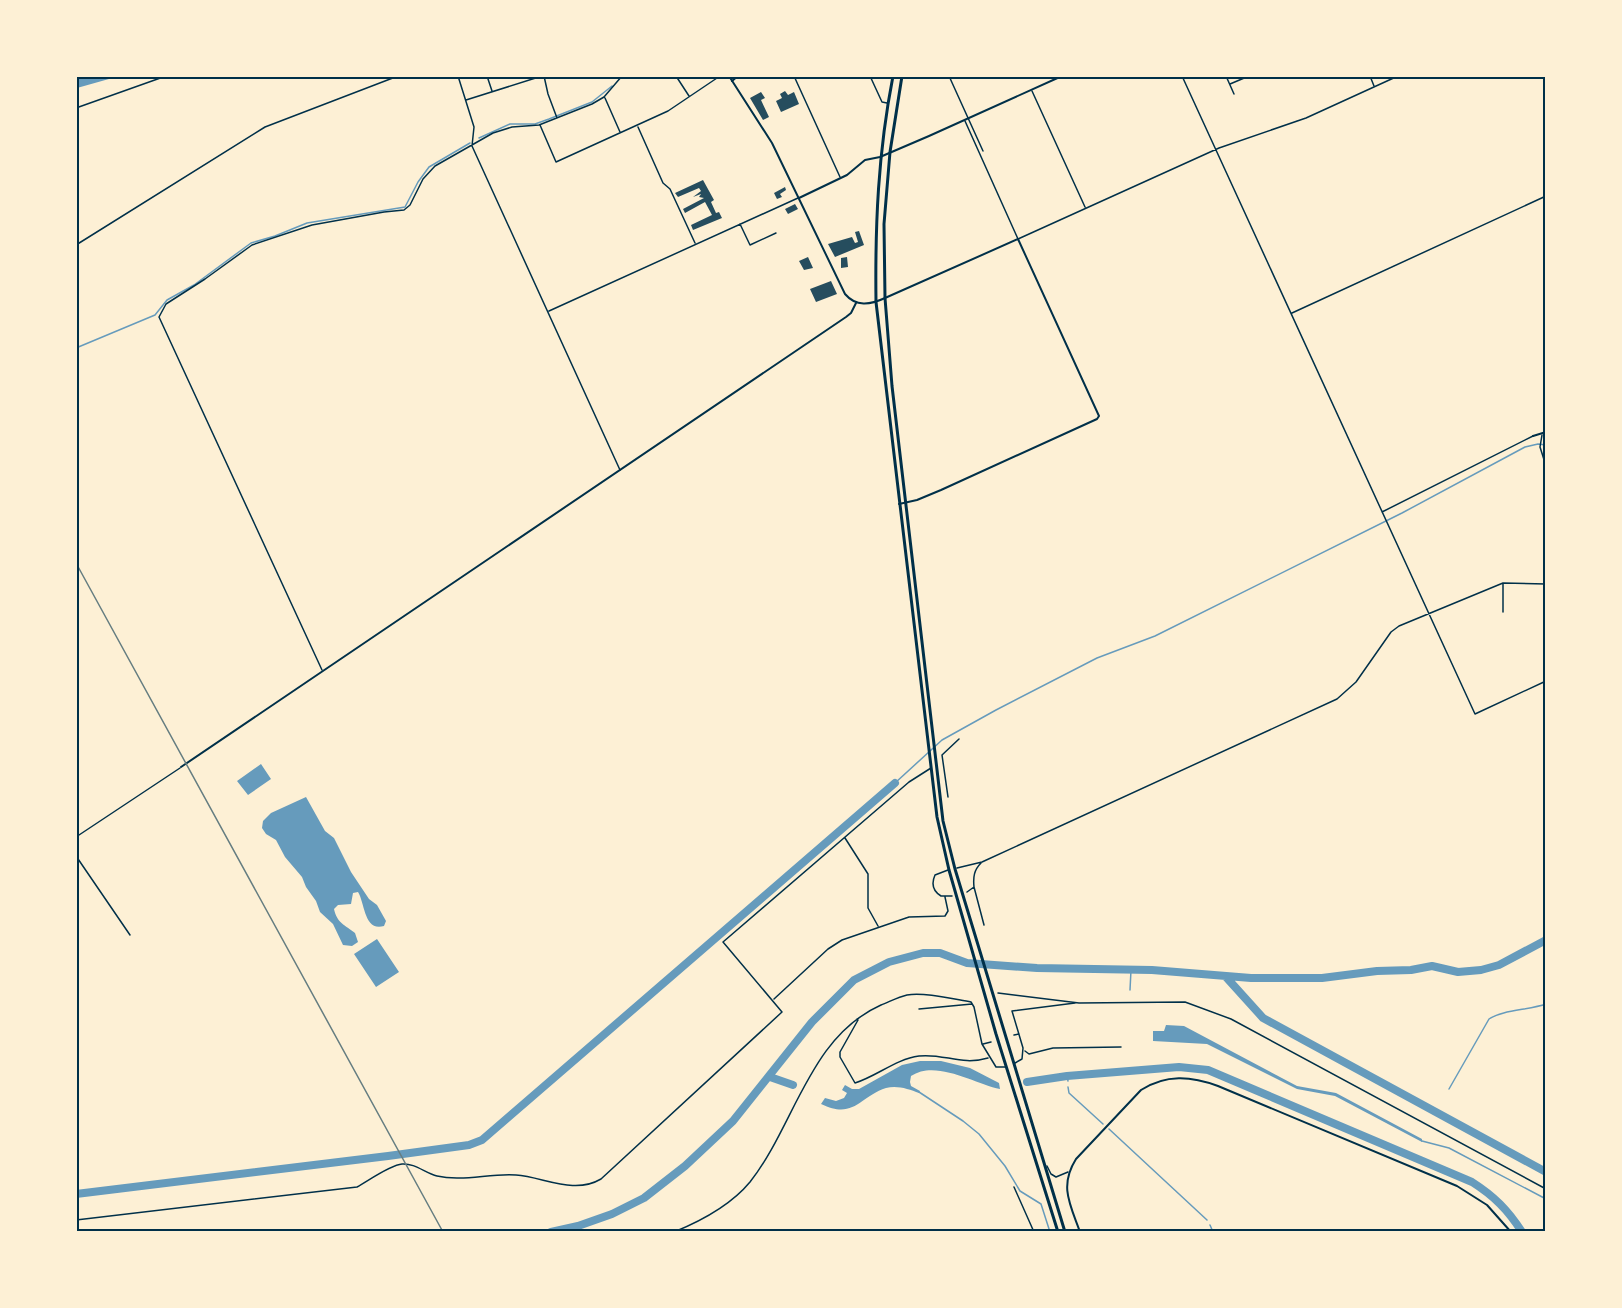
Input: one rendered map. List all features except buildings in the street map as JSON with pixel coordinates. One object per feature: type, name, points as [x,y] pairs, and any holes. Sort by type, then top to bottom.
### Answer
[{"type":"highway","points":[[893,76],[880,157],[875,233],[876,302],[930,765],[940,834],[949,870],[1006,1067],[1058,1232]]},
{"type":"highway","points":[[902,76],[890,152],[884,224],[885,298],[892,386],[936,768],[944,821],[955,869],[1037,1146],[1065,1232]]},
{"type":"street","points":[[76,108],[166,76]]},
{"type":"street","points":[[76,245],[265,127],[398,76]]},
{"type":"street","points":[[458,76],[474,127],[472,146],[620,470]]},
{"type":"street","points":[[487,76],[492,92]]},
{"type":"street","points":[[465,100],[543,76],[556,117]]},
{"type":"street","points":[[322,671],[159,317],[166,304],[252,245],[312,225],[407,209],[428,172],[506,128],[539,125],[604,98],[622,76]]},
{"type":"street","points":[[676,76],[690,97]]},
{"type":"street","points":[[539,125],[556,162],[668,111],[720,76]]},
{"type":"street","points":[[729,76],[772,143],[842,289],[856,303],[876,302],[1216,149],[1306,118],[1398,76]]},
{"type":"street","points":[[732,81],[738,76]]},
{"type":"street","points":[[794,76],[841,178]]},
{"type":"street","points":[[870,76],[882,102],[888,103]]},
{"type":"street","points":[[898,504],[941,490],[1099,418],[1018,239],[949,76]]},
{"type":"street","points":[[548,311],[841,178],[852,172],[865,159],[880,157],[1062,76]]},
{"type":"street","points":[[1182,76],[1475,714],[1545,681]]},
{"type":"street","points":[[1226,76],[1234,94]]},
{"type":"street","points":[[1230,84],[1249,76]]},
{"type":"street","points":[[1370,76],[1374,87]]},
{"type":"street","points":[[1032,90],[1086,208]]},
{"type":"street","points":[[604,98],[621,132]]},
{"type":"street","points":[[966,120],[983,151]]},
{"type":"street","points":[[637,125],[663,183],[670,189],[695,244]]},
{"type":"street","points":[[1291,313],[1545,196]]},
{"type":"street","points":[[740,224],[750,245],[776,233]]},
{"type":"street","points":[[76,837],[846,317],[856,303]]},
{"type":"street","points":[[1382,512],[1533,436],[1544,433]]},
{"type":"street","points":[[1544,433],[1540,440],[1540,447],[1545,466]]},
{"type":"street","points":[[1503,583],[1503,612]]},
{"type":"street","points":[[955,869],[982,862],[1337,699],[1356,682],[1396,628],[1503,583],[1545,584]]},
{"type":"street","points":[[948,797],[943,753],[959,740]]},
{"type":"street","points":[[76,1220],[357,1187],[392,1167],[403,1164],[438,1176],[515,1174],[572,1186],[591,1186],[782,1012],[723,942],[930,765]]},
{"type":"street","points":[[936,768],[944,767]]},
{"type":"street","points":[[844,837],[868,874],[868,908],[879,926]]},
{"type":"street","points":[[76,856],[130,935]]},
{"type":"street","points":[[982,862],[973,878],[984,925]]},
{"type":"street","points":[[949,870],[934,875],[934,890],[941,896],[952,896]]},
{"type":"street","points":[[967,892],[974,887]]},
{"type":"street","points":[[773,1000],[828,949],[842,940],[909,917],[945,916],[948,911],[945,897]]},
{"type":"street","points":[[998,993],[1079,1003]]},
{"type":"street","points":[[674,1232],[717,1209],[748,1184],[782,1132],[822,1056],[833,1041],[857,1019],[874,1008],[906,995],[973,1004]]},
{"type":"street","points":[[1014,1063],[1022,1059],[1023,1051],[1020,1033],[1012,1011],[1079,1003],[1185,1002],[1232,1019],[1545,1189]]},
{"type":"street","points":[[973,1004],[982,1044],[989,1058],[998,1068],[1006,1067]]},
{"type":"street","points":[[919,1009],[973,1004]]},
{"type":"street","points":[[857,1019],[840,1052],[840,1058],[855,1083],[891,1065],[918,1056],[968,1062],[989,1058]]},
{"type":"street","points":[[1014,1035],[1020,1033]]},
{"type":"street","points":[[982,1044],[991,1042]]},
{"type":"street","points":[[1023,1051],[1029,1054],[1053,1048],[1121,1047]]},
{"type":"street","points":[[1080,1232],[1066,1192],[1069,1172],[1076,1160],[1142,1090],[1162,1079],[1176,1077],[1218,1086],[1457,1186],[1488,1205],[1510,1232]]},
{"type":"street","points":[[1037,1146],[1051,1174],[1060,1177],[1069,1172]]},
{"type":"street","points":[[1014,1186],[1034,1232]]},
{"type":"water","points":[[77,76],[116,77],[77,88]]},
{"type":"water","points":[[261,764],[271,779],[248,795],[237,781]]},
{"type":"water","points":[[306,797],[325,831],[334,838],[351,872],[369,899],[377,905],[386,921],[384,926],[372,925],[358,892],[353,893],[351,904],[338,905],[334,909],[339,921],[355,933],[358,942],[352,946],[343,945],[333,924],[320,912],[302,877],[285,857],[276,840],[266,834],[262,828],[263,821],[271,813]]},
{"type":"water","points":[[377,939],[399,972],[376,987],[354,954]]},
{"type":"water","points":[[1166,1025],[1184,1026],[1297,1086],[1336,1093],[1422,1139],[1422,1142],[1335,1096],[1297,1089],[1207,1044],[1153,1041],[1153,1031],[1164,1031]]},
{"type":"water","points":[[920,1061],[941,1061],[970,1068],[999,1083],[1000,1089],[955,1074],[932,1070],[921,1071],[911,1076],[911,1086],[920,1091],[919,1093],[890,1087],[856,1105],[841,1110],[821,1104],[825,1098],[836,1101],[844,1098],[847,1093],[842,1090],[845,1085],[852,1089],[859,1089],[902,1065]]},
{"type":"waterway","points":[[479,138],[510,124],[535,124],[549,119],[592,102],[612,86]]},
{"type":"waterway","points":[[76,348],[155,315],[167,300],[194,285],[251,243],[307,223],[405,207],[429,167],[470,143]]},
{"type":"waterway","points":[[895,783],[942,740],[996,710],[1097,658],[1155,636],[1402,513],[1525,447],[1546,445]]},
{"type":"waterway","points":[[76,1194],[388,1156],[469,1145],[482,1140],[895,783]]},
{"type":"waterway","points":[[551,1232],[578,1226],[612,1214],[644,1198],[685,1166],[733,1121],[812,1022],[854,980],[889,962],[923,953],[940,953],[967,963],[1037,968],[1152,970],[1251,978],[1322,978],[1432,966],[1458,972],[1481,970],[1499,965],[1546,940]]},
{"type":"waterway","points":[[1130,990],[1131,970]]},
{"type":"waterway","points":[[1226,977],[1263,1018],[1546,1172]]},
{"type":"waterway","points":[[1449,1089],[1489,1019],[1546,1004]]},
{"type":"waterway","points":[[1027,1082],[1067,1076],[1179,1067],[1208,1070],[1472,1182],[1500,1204],[1522,1232]]},
{"type":"waterway","points":[[1067,1076],[1068,1081]]},
{"type":"waterway","points":[[770,1077],[793,1085]]},
{"type":"waterway","points":[[1068,1087],[1069,1093],[1103,1124]]},
{"type":"waterway","points":[[919,1092],[979,1134],[1005,1166],[1020,1191],[1041,1204],[1050,1232]]},
{"type":"waterway","points":[[1109,1129],[1207,1220]]},
{"type":"waterway","points":[[1422,1141],[1449,1148],[1546,1199]]},
{"type":"waterway","points":[[1210,1225],[1213,1232]]},
{"type":"railway","points":[[76,563],[443,1232]]}]
